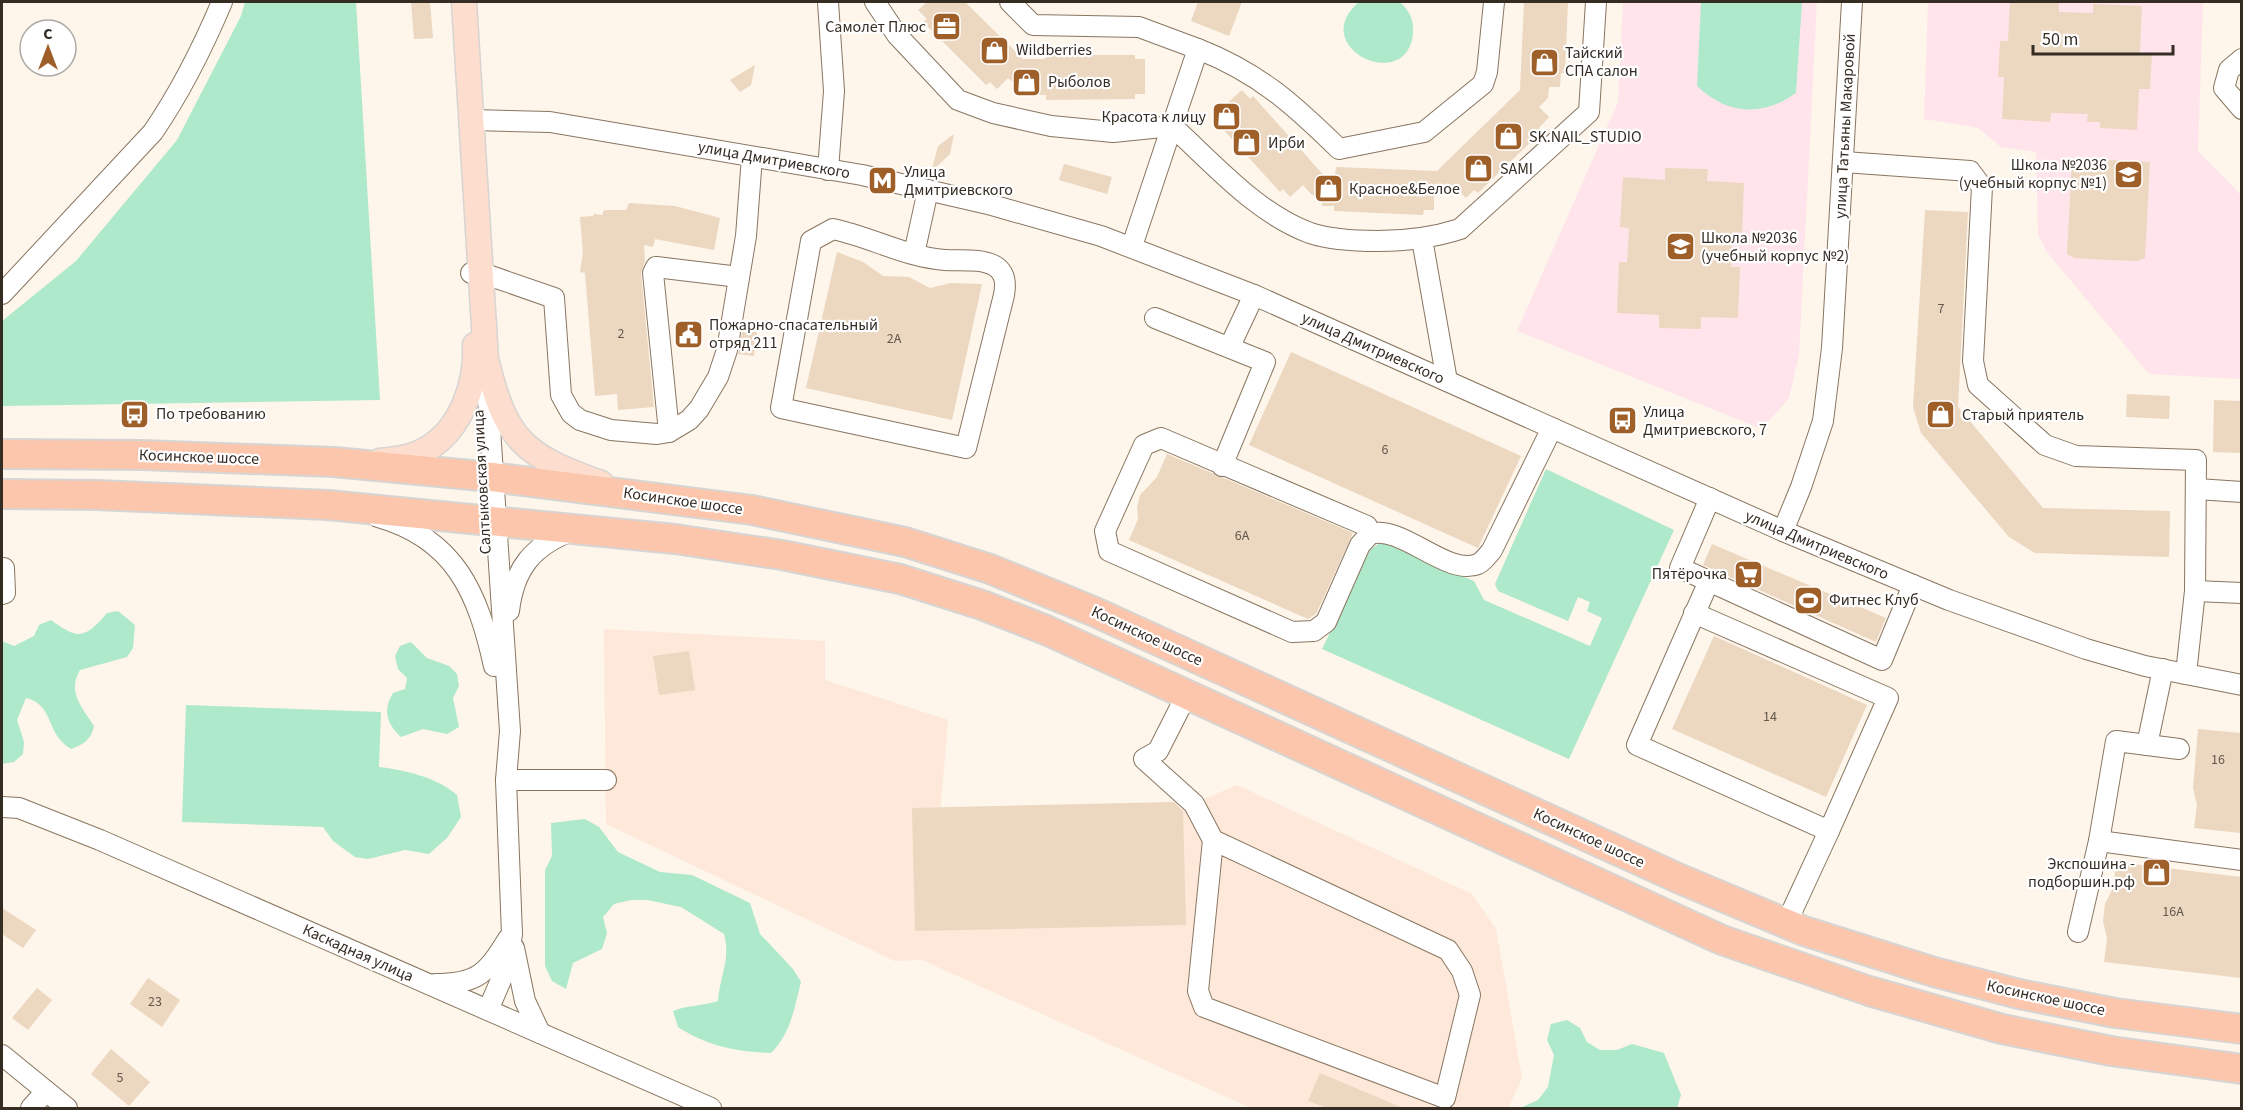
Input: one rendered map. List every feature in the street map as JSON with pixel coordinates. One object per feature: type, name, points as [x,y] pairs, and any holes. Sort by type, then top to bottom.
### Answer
[{"type":"highway","name":"Косинское шоссе","points":[[2,454],[142,455],[334,462],[628,493],[752,510],[905,542],[990,569],[1095,612],[1680,879],[1786,924],[1924,969],[2019,994],[2125,1014],[2241,1029]]},
{"type":"highway","points":[[2,494],[98,495],[328,505],[580,528],[782,555],[940,590],[1046,630],[1667,916],[1792,965],[1915,1006],[2002,1029],[2111,1051],[2241,1069]]},
{"type":"main road","name":"Салтыковская улица","points":[[464,2],[473,120],[481,358]]},
{"type":"main road","points":[[334,462],[405,458],[426,450],[441,438],[459,413],[472,386],[481,358]]},
{"type":"main road","points":[[481,358],[497,403],[512,430],[528,449],[546,462],[628,493]]},
{"type":"street","points":[[2,294],[153,132],[173,102],[207,37],[222,2]]},
{"type":"street","points":[[828,2],[834,91],[828,170]]},
{"type":"street","points":[[875,2],[897,35],[958,100],[993,113],[1051,126],[1113,132],[1172,126],[1253,199],[1273,214],[1309,232],[1361,241],[1422,239],[1460,229],[1589,112],[1596,2]]},
{"type":"street","points":[[1011,2],[1033,25],[1138,27],[1234,64],[1276,91],[1339,149],[1424,132],[1483,84],[1487,72],[1494,2]]},
{"type":"street","name":"улица Татьяны Макаровой","points":[[1783,531],[1802,487],[1823,421],[1832,348],[1851,2]]},
{"type":"street","points":[[1132,246],[1198,50]]},
{"type":"street","points":[[2241,59],[2229,70],[2224,88],[2241,109]]},
{"type":"street","name":"улица Дмитриевского","points":[[473,120],[549,122],[828,170],[928,190],[1050,220],[1132,246],[1254,295],[1783,531],[1913,585],[2086,649],[2163,669],[2241,684]]},
{"type":"street","points":[[477,273],[554,298],[561,395],[571,413],[580,420],[611,430],[657,434],[669,432],[689,420],[699,409],[718,377],[727,350],[746,236],[752,157]]},
{"type":"street","points":[[1844,162],[1971,171],[1982,187],[1973,361],[1978,385],[2045,445],[2076,456],[2196,460],[2195,591],[2186,674]]},
{"type":"street","points":[[914,254],[928,190]]},
{"type":"street","points":[[833,229],[914,254],[986,263],[995,266],[1005,278],[1004,295],[966,448],[781,408],[811,242],[833,229]]},
{"type":"street","points":[[1422,239],[1447,381]]},
{"type":"street","points":[[669,432],[653,273],[656,267],[739,277]]},
{"type":"street","points":[[1230,346],[1254,295]]},
{"type":"street","points":[[1155,318],[1230,346],[1265,362],[1222,466]]},
{"type":"street","name":"Салтыковская улица","points":[[481,358],[486,477],[500,665],[510,731],[506,780],[512,934],[507,966],[488,1010]]},
{"type":"street","points":[[1370,534],[1367,526],[1161,438],[1144,445],[1105,531],[1108,551],[1292,632],[1314,631],[1326,622],[1360,545],[1370,534],[1385,533],[1452,562],[1468,565],[1482,562],[1492,550],[1552,428]]},
{"type":"street","points":[[2197,489],[2241,492]]},
{"type":"street","points":[[1710,498],[1680,568],[1882,660],[1913,585]]},
{"type":"street","points":[[328,505],[381,518],[431,543],[447,556],[466,580],[484,619],[500,665]]},
{"type":"street","points":[[500,665],[511,591],[518,572],[528,558],[542,547],[580,528]]},
{"type":"street","points":[[2,594],[5,593],[4,568]]},
{"type":"street","points":[[1709,581],[1637,745],[1829,831]]},
{"type":"street","points":[[2195,591],[2241,594]]},
{"type":"street","points":[[1694,613],[1888,698],[1786,924]]},
{"type":"street","points":[[2147,745],[2163,669]]},
{"type":"street","points":[[1187,694],[1158,751],[1144,759],[1194,804],[1213,840],[1198,991],[1204,1007],[1447,1103],[1470,995],[1462,971],[1448,950],[1213,840]]},
{"type":"street","points":[[2078,932],[2099,841],[2116,741],[2179,749]]},
{"type":"street","points":[[506,780],[606,780]]},
{"type":"street","name":"Каскадная улица","points":[[2,807],[19,808],[100,840],[711,1108]]},
{"type":"street","points":[[2099,841],[2241,860]]},
{"type":"street","points":[[429,984],[455,984],[474,979],[489,969],[512,934]]},
{"type":"street","points":[[512,934],[522,993],[540,1033]]},
{"type":"street","points":[[2,1055],[67,1108]]},
{"type":"street","points":[[31,1108],[46,1091]]},
{"type":"shaded area","name":"Школа №2036 (учебный корпус №2)","points":[[1623,2],[1817,2],[1799,355],[1789,398],[1762,429],[1517,331],[1618,102]]},
{"type":"shaded area","name":"Школа №2036 (учебный корпус №1)","points":[[1928,2],[2203,2],[2198,151],[2241,195],[2241,379],[2149,374],[2046,251],[2038,234],[2036,152],[2001,147],[1978,128],[1924,119]]},
{"type":"shaded area","points":[[604,629],[825,641],[825,680],[948,720],[940,815],[1181,809],[1237,785],[1472,894],[1496,929],[1522,1078],[1508,1108],[1251,1108],[922,960],[895,961],[606,824]]},
{"type":"green space","points":[[245,2],[356,2],[380,400],[2,406],[2,321],[76,261],[177,140],[241,16]]},
{"type":"green space","points":[[1359,2],[1400,2],[1403,5],[1411,16],[1413,29],[1406,52],[1394,61],[1379,63],[1364,58],[1351,48],[1344,35],[1346,19]]},
{"type":"green space","points":[[1701,2],[1802,2],[1796,93],[1771,106],[1745,109],[1720,103],[1697,86]]},
{"type":"green space","points":[[1546,469],[1674,530],[1569,759],[1322,649],[1370,550],[1381,542],[1474,581],[1484,600],[1590,646],[1602,618],[1587,611],[1590,602],[1578,597],[1568,621],[1498,591],[1495,584]]},
{"type":"green space","points":[[118,611],[135,625],[133,648],[127,657],[80,670],[76,678],[78,699],[94,726],[89,738],[71,749],[57,736],[42,707],[26,698],[17,720],[24,742],[23,754],[14,762],[2,764],[2,641],[14,646],[34,636],[39,625],[51,620],[68,631],[81,634],[93,628],[107,613]]},
{"type":"green space","points":[[411,642],[427,658],[449,666],[457,674],[459,686],[453,698],[459,727],[447,734],[423,729],[401,737],[389,721],[387,711],[390,699],[393,693],[405,689],[407,678],[398,669],[395,656],[400,646]]},
{"type":"green space","points":[[186,705],[381,712],[379,767],[420,775],[440,783],[457,795],[461,817],[447,838],[429,854],[405,850],[368,859],[355,857],[333,841],[323,827],[182,822]]},
{"type":"green space","points":[[585,819],[599,827],[618,852],[660,872],[692,875],[750,903],[760,934],[793,969],[801,982],[787,1029],[771,1053],[723,1047],[700,1039],[678,1027],[673,1011],[718,1001],[726,959],[724,934],[681,907],[647,900],[631,900],[614,904],[603,917],[607,933],[602,949],[573,963],[566,989],[552,981],[545,966],[545,870],[552,856],[551,823]]},
{"type":"green space","points":[[1567,1020],[1580,1028],[1587,1042],[1600,1050],[1617,1050],[1632,1044],[1664,1053],[1681,1095],[1677,1108],[1520,1108],[1538,1100],[1548,1087],[1554,1055],[1547,1040],[1551,1024]]},
{"type":"building","points":[[411,2],[430,2],[433,38],[414,39]]},
{"type":"building","points":[[927,2],[965,2],[1023,59],[1045,59],[1045,55],[1135,55],[1135,59],[1145,59],[1145,94],[1135,94],[1135,99],[1046,100],[1046,95],[1034,95],[1034,87],[1018,87],[1008,78],[997,89],[990,82],[986,85],[923,22],[927,19],[918,10]]},
{"type":"building","points":[[1198,2],[1242,2],[1229,36],[1191,21]]},
{"type":"building","points":[[1524,2],[1568,2],[1565,73],[1561,73],[1560,87],[1549,87],[1548,98],[1539,107],[1549,117],[1539,128],[1542,131],[1478,193],[1474,190],[1466,198],[1456,188],[1449,194],[1434,194],[1434,210],[1424,210],[1423,215],[1334,211],[1334,206],[1322,206],[1323,196],[1312,195],[1303,185],[1290,197],[1283,189],[1280,192],[1220,126],[1223,123],[1215,114],[1242,90],[1250,99],[1253,96],[1334,187],[1336,167],[1437,171],[1520,90]]},
{"type":"building","points":[[2010,2],[2059,2],[2059,12],[2093,13],[2093,4],[2142,6],[2140,53],[2152,53],[2150,89],[2139,89],[2137,130],[2100,128],[2100,122],[2087,122],[2088,114],[2051,113],[2050,122],[2002,119],[2004,77],[1998,77],[2000,41],[2008,41]]},
{"type":"building","points":[[755,65],[751,85],[740,92],[730,80]]},
{"type":"building","points":[[954,134],[950,154],[931,172],[938,146]]},
{"type":"building","points":[[2072,158],[2150,162],[2145,258],[2138,261],[2106,260],[2075,258],[2067,254]]},
{"type":"building","points":[[1064,164],[1112,177],[1107,194],[1059,180]]},
{"type":"building","points":[[1665,168],[1708,169],[1707,181],[1744,183],[1742,233],[1732,232],[1731,267],[1740,267],[1738,318],[1701,317],[1701,329],[1659,328],[1659,315],[1617,313],[1619,262],[1627,262],[1629,228],[1620,227],[1623,177],[1665,180]]},
{"type":"building","points":[[629,203],[675,206],[720,218],[714,250],[655,239],[653,247],[644,245],[645,261],[641,274],[654,407],[618,410],[617,394],[595,396],[585,273],[580,272],[583,253],[580,217],[602,215],[604,210],[626,210]]},
{"type":"building","points":[[1925,210],[1968,212],[1958,407],[2043,508],[2170,511],[2169,557],[2035,553],[2009,537],[1921,433],[1913,407]]},
{"type":"building","points":[[837,252],[863,262],[883,276],[909,277],[930,288],[951,283],[982,284],[952,420],[806,388]]},
{"type":"building","points":[[744,322],[758,324],[754,356],[738,354]]},
{"type":"building","points":[[1291,352],[1521,456],[1478,548],[1249,445]]},
{"type":"building","points":[[2127,394],[2170,396],[2169,419],[2126,417]]},
{"type":"building","points":[[2214,400],[2241,401],[2241,453],[2213,452]]},
{"type":"building","points":[[1167,454],[1353,533],[1316,614],[1308,619],[1129,540],[1138,519],[1137,507],[1140,495],[1157,477]]},
{"type":"building","points":[[1712,544],[1886,618],[1876,642],[1703,565]]},
{"type":"building","points":[[1714,636],[1867,705],[1826,797],[1672,729]]},
{"type":"building","points":[[689,651],[695,690],[659,695],[653,656]]},
{"type":"building","points":[[2198,729],[2241,733],[2241,833],[2194,828],[2197,805],[2193,788]]},
{"type":"building","points":[[1174,802],[1183,811],[1186,925],[915,931],[912,808]]},
{"type":"building","points":[[2116,862],[2241,877],[2241,978],[2104,962],[2107,938],[2103,921],[2105,904],[2113,888]]},
{"type":"building","points":[[2,908],[36,930],[23,948],[2,934]]},
{"type":"building","points":[[148,978],[180,1000],[162,1027],[130,1004]]},
{"type":"building","points":[[37,988],[52,1000],[28,1030],[12,1018]]},
{"type":"building","points":[[111,1049],[150,1082],[129,1106],[91,1074]]},
{"type":"building","points":[[1320,1073],[1403,1108],[1327,1108],[1308,1101]]},
{"type":"place","name":"Самолет Плюс","points":[[947,27]]},
{"type":"place","name":"Wildberries","points":[[995,50]]},
{"type":"place","name":"Тайский СПА салон","points":[[1544,62]]},
{"type":"place","name":"Рыболов","points":[[1027,82]]},
{"type":"place","name":"Красота к лицу","points":[[1227,117]]},
{"type":"place","name":"SK.NAIL_STUDIO","points":[[1508,137]]},
{"type":"place","name":"Ирби","points":[[1247,143]]},
{"type":"place","name":"SAMI","points":[[1479,169]]},
{"type":"place","name":"Школа №2036 (учебный корпус №1)","points":[[2128,174]]},
{"type":"place","name":"Улица Дмитриевского","points":[[883,181]]},
{"type":"place","name":"Красное&Белое","points":[[1328,189]]},
{"type":"place","name":"Школа №2036 (учебный корпус №2)","points":[[1680,247]]},
{"type":"place","name":"Пожарно-спасательный отряд 211","points":[[688,334]]},
{"type":"place","name":"По требованию","points":[[135,414]]},
{"type":"place","name":"Старый приятель","points":[[1941,415]]},
{"type":"place","name":"Улица Дмитриевского, 7","points":[[1622,421]]},
{"type":"place","name":"Пятёрочка","points":[[1748,574]]},
{"type":"place","name":"Фитнес Клуб","points":[[1808,600]]},
{"type":"place","name":"Экспошина - подборшин.рф","points":[[2156,873]]}]
